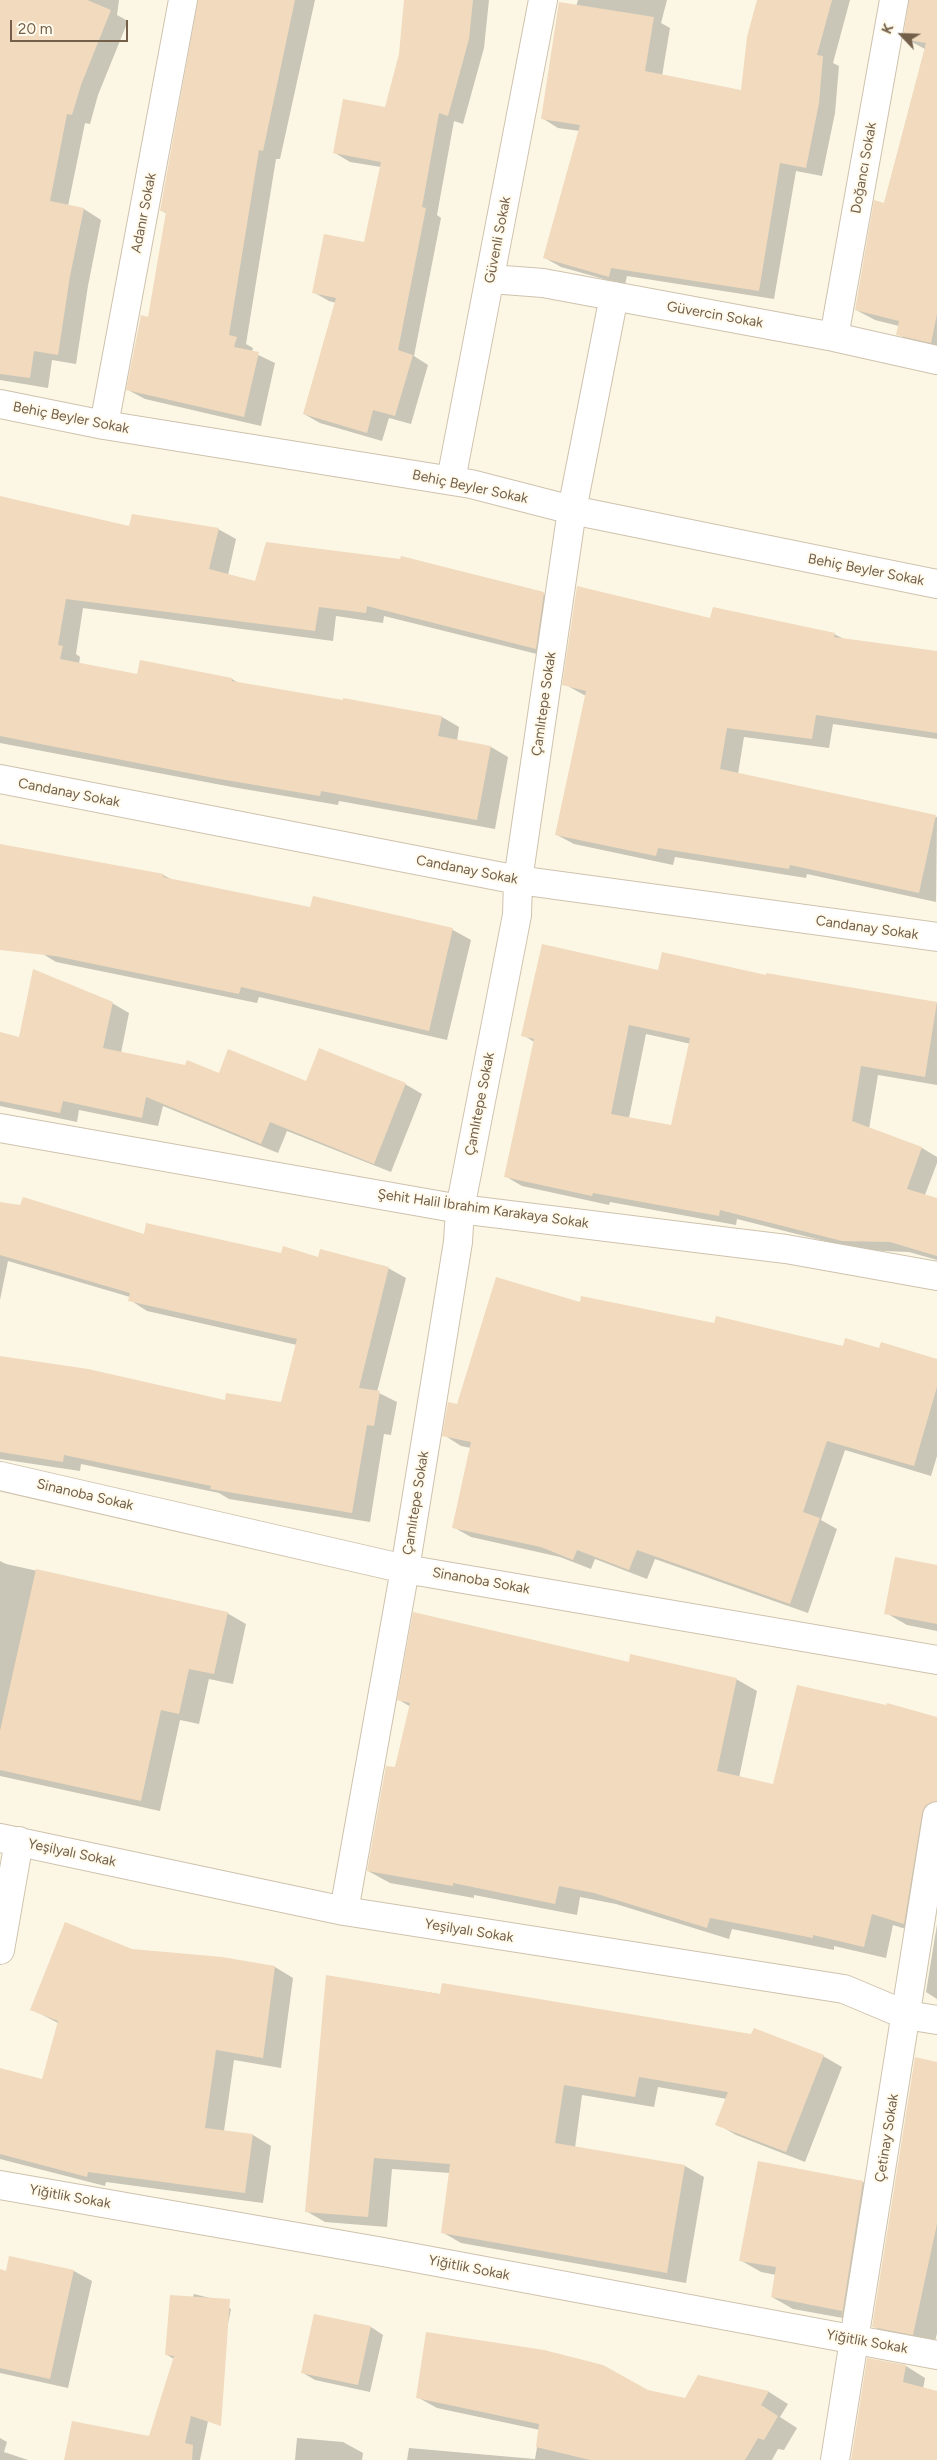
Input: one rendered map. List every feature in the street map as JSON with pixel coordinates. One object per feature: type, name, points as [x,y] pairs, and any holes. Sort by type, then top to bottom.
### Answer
[{"type":"street","name":"Adanır Sokak","points":[[104,425],[183,0]]},
{"type":"street","name":"Güvenli Sokak","points":[[451,480],[543,0]]},
{"type":"street","name":"Doğancı Sokak","points":[[834,336],[894,0]]},
{"type":"street","name":"Güvercin Sokak","points":[[491,279],[543,283],[834,336],[937,360]]},
{"type":"street","name":"Çamlıtepe Sokak","points":[[344,1912],[405,1569],[458,1242],[460,1209],[517,915],[518,880],[572,510],[614,296]]},
{"type":"street","name":"Behiç Beyler Sokak","points":[[0,404],[104,425],[451,480],[572,510],[937,584]]},
{"type":"street","name":"Candanay Sokak","points":[[0,779],[518,880],[937,937]]},
{"type":"street","name":"Şehit Halil İbrahim Karakaya Sokak","points":[[0,1128],[460,1209],[786,1249],[937,1276]]},
{"type":"street","name":"Sinanoba Sokak","points":[[0,1476],[405,1569],[937,1660]]},
{"type":"street","name":"Çetinay Sokak","points":[[835,2460],[937,1816]]},
{"type":"street","name":"Yeşilyalı Sokak","points":[[10,1840],[344,1912],[844,1989],[906,2015],[937,2020]]},
{"type":"street","points":[[0,1950],[10,1840]]},
{"type":"street","name":"Yiğitlik Sokak","points":[[0,2185],[383,2252],[937,2355]]},
{"type":"building","points":[[0,0],[87,0],[111,10],[81,85],[72,115],[67,114],[50,201],[84,208],[70,276],[58,355],[34,351],[30,378],[0,374]]},
{"type":"building","points":[[198,0],[295,0],[263,151],[259,150],[229,335],[237,337],[234,347],[259,352],[244,417],[126,390],[141,315],[148,317],[166,212],[160,211]]},
{"type":"building","points":[[404,0],[473,0],[469,39],[448,116],[439,113],[422,207],[426,208],[398,350],[413,355],[395,416],[373,410],[367,433],[303,414],[336,298],[312,293],[324,234],[364,242],[381,162],[333,153],[343,99],[385,107],[399,54]]},
{"type":"building","points":[[757,0],[832,0],[817,55],[823,56],[819,103],[806,168],[780,163],[759,291],[611,268],[609,277],[543,258],[580,125],[541,119],[559,2],[654,17],[645,71],[741,90],[747,37]]},
{"type":"building","points":[[909,0],[937,0],[937,314],[931,343],[896,335],[899,321],[855,310],[874,200],[884,203],[926,43],[903,39]]},
{"type":"building","points":[[0,496],[129,526],[132,514],[219,528],[209,569],[255,581],[266,542],[400,559],[401,556],[544,592],[536,649],[367,606],[366,613],[319,607],[315,631],[66,599],[58,645],[63,646],[60,659],[137,674],[140,660],[232,678],[232,681],[442,716],[438,736],[491,746],[477,820],[321,791],[320,796],[214,778],[0,736]]},
{"type":"building","points":[[577,586],[710,618],[713,607],[835,633],[834,637],[937,651],[937,733],[816,715],[812,739],[727,728],[720,769],[936,815],[919,893],[790,865],[789,869],[658,848],[656,856],[555,835],[586,691],[562,685]]},
{"type":"building","points":[[0,844],[164,874],[163,877],[310,907],[313,896],[453,928],[429,1031],[241,987],[239,994],[55,956],[0,950]]},
{"type":"building","points":[[542,944],[658,970],[662,952],[766,975],[766,973],[937,1002],[925,1077],[861,1066],[852,1121],[922,1147],[907,1189],[937,1198],[937,1256],[890,1242],[842,1241],[720,1210],[719,1216],[593,1193],[592,1196],[504,1177],[534,1039],[521,1036]],"holes":[[[629,1025],[690,1038],[671,1125],[611,1114]]]},
{"type":"building","points":[[33,969],[113,1002],[103,1048],[185,1065],[187,1060],[219,1073],[228,1049],[306,1081],[319,1048],[406,1083],[374,1164],[270,1122],[261,1144],[146,1097],[142,1118],[63,1101],[60,1113],[0,1101],[0,1032],[19,1037]]},
{"type":"building","points":[[23,1197],[144,1234],[146,1223],[281,1253],[283,1246],[318,1257],[320,1249],[389,1267],[359,1388],[380,1391],[374,1426],[367,1425],[352,1513],[210,1489],[211,1486],[64,1455],[63,1462],[0,1452],[0,1356],[88,1369],[225,1400],[226,1393],[281,1402],[297,1339],[128,1301],[130,1293],[0,1255],[0,1202],[20,1205]]},
{"type":"building","points":[[496,1277],[580,1302],[581,1296],[714,1323],[716,1316],[843,1346],[845,1338],[879,1348],[881,1342],[937,1359],[937,1387],[914,1466],[827,1441],[803,1512],[820,1518],[790,1604],[637,1550],[629,1570],[577,1550],[573,1560],[541,1547],[452,1528],[471,1442],[442,1436],[448,1402],[457,1404]]},
{"type":"building","points":[[895,1557],[937,1565],[937,1624],[884,1614]]},
{"type":"building","points":[[36,1569],[228,1612],[214,1674],[189,1669],[179,1714],[161,1710],[141,1801],[0,1770],[0,1731]]},
{"type":"building","points":[[413,1612],[629,1662],[630,1654],[737,1678],[717,1771],[773,1784],[797,1685],[886,1705],[887,1703],[937,1717],[937,1801],[925,1806],[922,1814],[904,1924],[872,1914],[864,1947],[813,1935],[813,1938],[710,1918],[707,1928],[594,1893],[559,1886],[555,1904],[453,1883],[453,1886],[367,1871],[386,1766],[395,1767],[410,1703],[397,1700]]},
{"type":"building","points":[[65,1922],[132,1949],[222,1957],[275,1966],[263,2058],[216,2050],[205,2128],[253,2134],[245,2193],[88,2172],[87,2177],[0,2154],[0,2068],[42,2079],[58,2021],[30,2010]]},
{"type":"building","points":[[326,1975],[440,1994],[442,1983],[751,2034],[754,2028],[824,2055],[786,2152],[715,2125],[728,2092],[639,2077],[635,2097],[564,2085],[555,2143],[685,2165],[667,2273],[441,2233],[450,2164],[374,2158],[368,2217],[305,2212]]},
{"type":"building","points":[[915,2057],[937,2062],[937,2224],[913,2335],[872,2327]]},
{"type":"building","points":[[758,2161],[863,2181],[841,2321],[842,2311],[771,2297],[776,2267],[739,2261]]},
{"type":"building","points":[[9,2256],[74,2270],[50,2379],[0,2368],[0,2269],[6,2271]]},
{"type":"building","points":[[170,2295],[230,2299],[221,2426],[191,2416],[185,2443],[193,2445],[192,2460],[64,2460],[72,2421],[149,2436],[174,2356],[165,2355]]},
{"type":"building","points":[[314,2314],[371,2326],[358,2385],[301,2373]]},
{"type":"building","points":[[426,2332],[544,2350],[603,2365],[648,2390],[685,2398],[698,2375],[769,2391],[761,2405],[778,2416],[764,2440],[758,2438],[745,2460],[590,2460],[536,2447],[539,2424],[416,2398]]},
{"type":"building","points":[[867,2358],[906,2365],[903,2382],[937,2391],[937,2460],[851,2460]]}]
